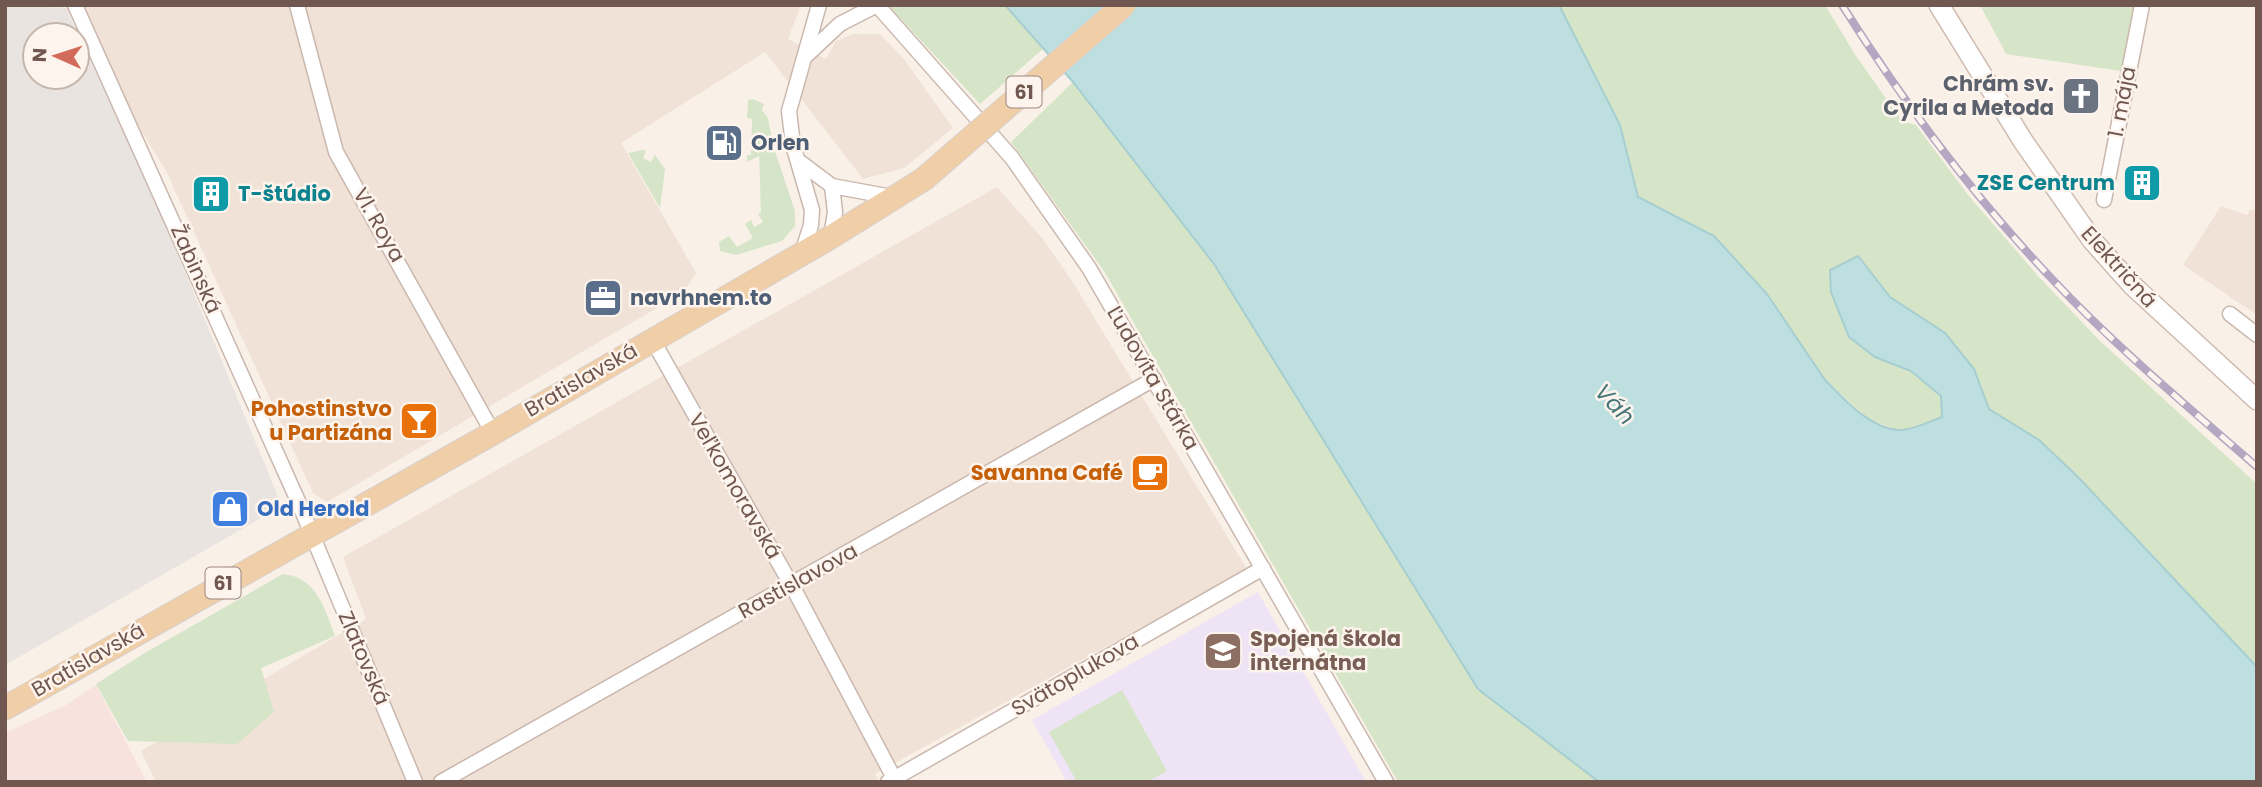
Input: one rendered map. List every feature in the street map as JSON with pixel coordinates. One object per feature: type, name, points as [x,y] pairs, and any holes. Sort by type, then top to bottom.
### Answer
[{"type":"main road","name":"Bratislavská","points":[[5,708],[493,433],[897,198],[923,179],[1124,5]]},
{"type":"main road","name":"Električná","points":[[1939,5],[2023,141],[2092,240],[2132,285],[2257,400]]},
{"type":"street","name":"Žabinská","points":[[75,5],[137,136],[312,534]]},
{"type":"street","name":"Vl. Roya","points":[[297,5],[336,152],[493,433]]},
{"type":"street","points":[[802,253],[812,210],[789,128],[789,111],[819,5]]},
{"type":"street","points":[[807,54],[840,24],[877,5]]},
{"type":"street","name":"Ľudovíta Stárka","points":[[877,5],[1012,158],[1088,268],[1386,782]]},
{"type":"street","name":"1. mája","points":[[2104,200],[2142,5]]},
{"type":"street","points":[[800,162],[832,186],[875,197],[897,198]]},
{"type":"street","points":[[831,237],[835,212],[832,186]]},
{"type":"street","points":[[2230,314],[2257,335]]},
{"type":"street","name":"Veľkomoravská","points":[[652,339],[791,584],[893,780]]},
{"type":"street","name":"Rastislavova","points":[[440,782],[1154,379]]},
{"type":"street","name":"Zlatovská","points":[[312,534],[415,782]]},
{"type":"street","name":"Svätoplukova","points":[[893,780],[1263,568]]},
{"type":"shaded area","name":"Old Herold","points":[[5,5],[66,8],[72,21],[21,21],[21,91],[91,91],[91,62],[164,221],[282,506],[5,665]]},
{"type":"shaded area","points":[[64,5],[801,5],[788,39],[826,59],[836,41],[853,34],[880,34],[903,58],[953,128],[904,168],[863,179],[765,52],[621,143],[696,273],[684,292],[327,502],[313,493],[166,171],[91,49],[91,21],[74,21]]},
{"type":"shaded area","points":[[997,187],[1042,238],[1072,281],[1247,569],[875,774],[879,782],[156,782],[141,751],[366,619],[343,557]]},
{"type":"shaded area","points":[[2221,206],[2247,215],[2250,210],[2257,210],[2257,315],[2183,265]]},
{"type":"shaded area","name":"Spojená škola internátna","points":[[1258,592],[1366,782],[1067,782],[1032,720]]},
{"type":"shaded area","points":[[96,685],[147,782],[5,782],[5,733],[66,705]]},
{"type":"green space","points":[[888,5],[1005,5],[1043,49],[980,104]]},
{"type":"green space","points":[[1559,5],[1825,5],[1856,56],[1902,121],[1916,125],[1968,195],[2039,277],[2100,341],[2257,484],[2257,667],[2077,476],[2039,440],[1989,409],[1974,369],[1945,333],[1890,297],[1857,256],[1830,270],[1831,292],[1849,337],[1875,357],[1911,371],[1941,396],[1942,418],[1900,431],[1868,419],[1825,380],[1714,236],[1638,197],[1620,125]]},
{"type":"green space","points":[[1980,5],[2134,5],[2121,71],[2006,54]]},
{"type":"green space","points":[[1073,82],[1214,264],[1478,689],[1599,782],[1398,782],[1104,271],[1011,142]]},
{"type":"green space","points":[[753,99],[764,104],[762,110],[768,118],[773,145],[795,211],[795,226],[782,241],[736,255],[720,251],[719,242],[729,236],[737,247],[753,238],[745,224],[751,220],[754,227],[763,222],[758,214],[761,212],[759,156],[747,162],[747,155],[751,155],[752,119],[747,118],[748,100]]},
{"type":"green space","points":[[646,151],[643,158],[651,162],[655,155],[665,169],[660,208],[628,153]]},
{"type":"green space","points":[[283,574],[304,581],[318,596],[335,636],[261,668],[274,712],[237,744],[128,741],[96,684]]},
{"type":"green space","points":[[1122,690],[1167,771],[1147,782],[1077,782],[1049,732]]},
{"type":"water","name":"Váh","points":[[1005,5],[1559,5],[1620,125],[1638,197],[1714,236],[1767,294],[1825,380],[1849,404],[1868,419],[1899,430],[1942,417],[1941,396],[1911,371],[1875,357],[1849,337],[1831,292],[1830,270],[1858,256],[1890,297],[1945,333],[1974,369],[1989,409],[2039,440],[2077,476],[2257,667],[2257,782],[1599,782],[1478,689],[1214,264],[1073,82]]},
{"type":"railway","points":[[1842,5],[1941,148],[2024,248],[2127,353],[2257,467]]},
{"type":"place","name":"Chrám sv. Cyrila a Metoda","points":[[2081,96]]},
{"type":"place","name":"Orlen","points":[[724,143]]},
{"type":"place","name":"ZSE Centrum","points":[[2142,183]]},
{"type":"place","name":"T-štúdio","points":[[211,194]]},
{"type":"place","name":"navrhnem.to","points":[[603,298]]},
{"type":"place","name":"Pohostinstvo u Partizána","points":[[419,421]]},
{"type":"place","name":"Savanna Café","points":[[1150,473]]},
{"type":"place","name":"Old Herold","points":[[230,509]]},
{"type":"place","name":"Spojená škola internátna","points":[[1223,651]]}]
